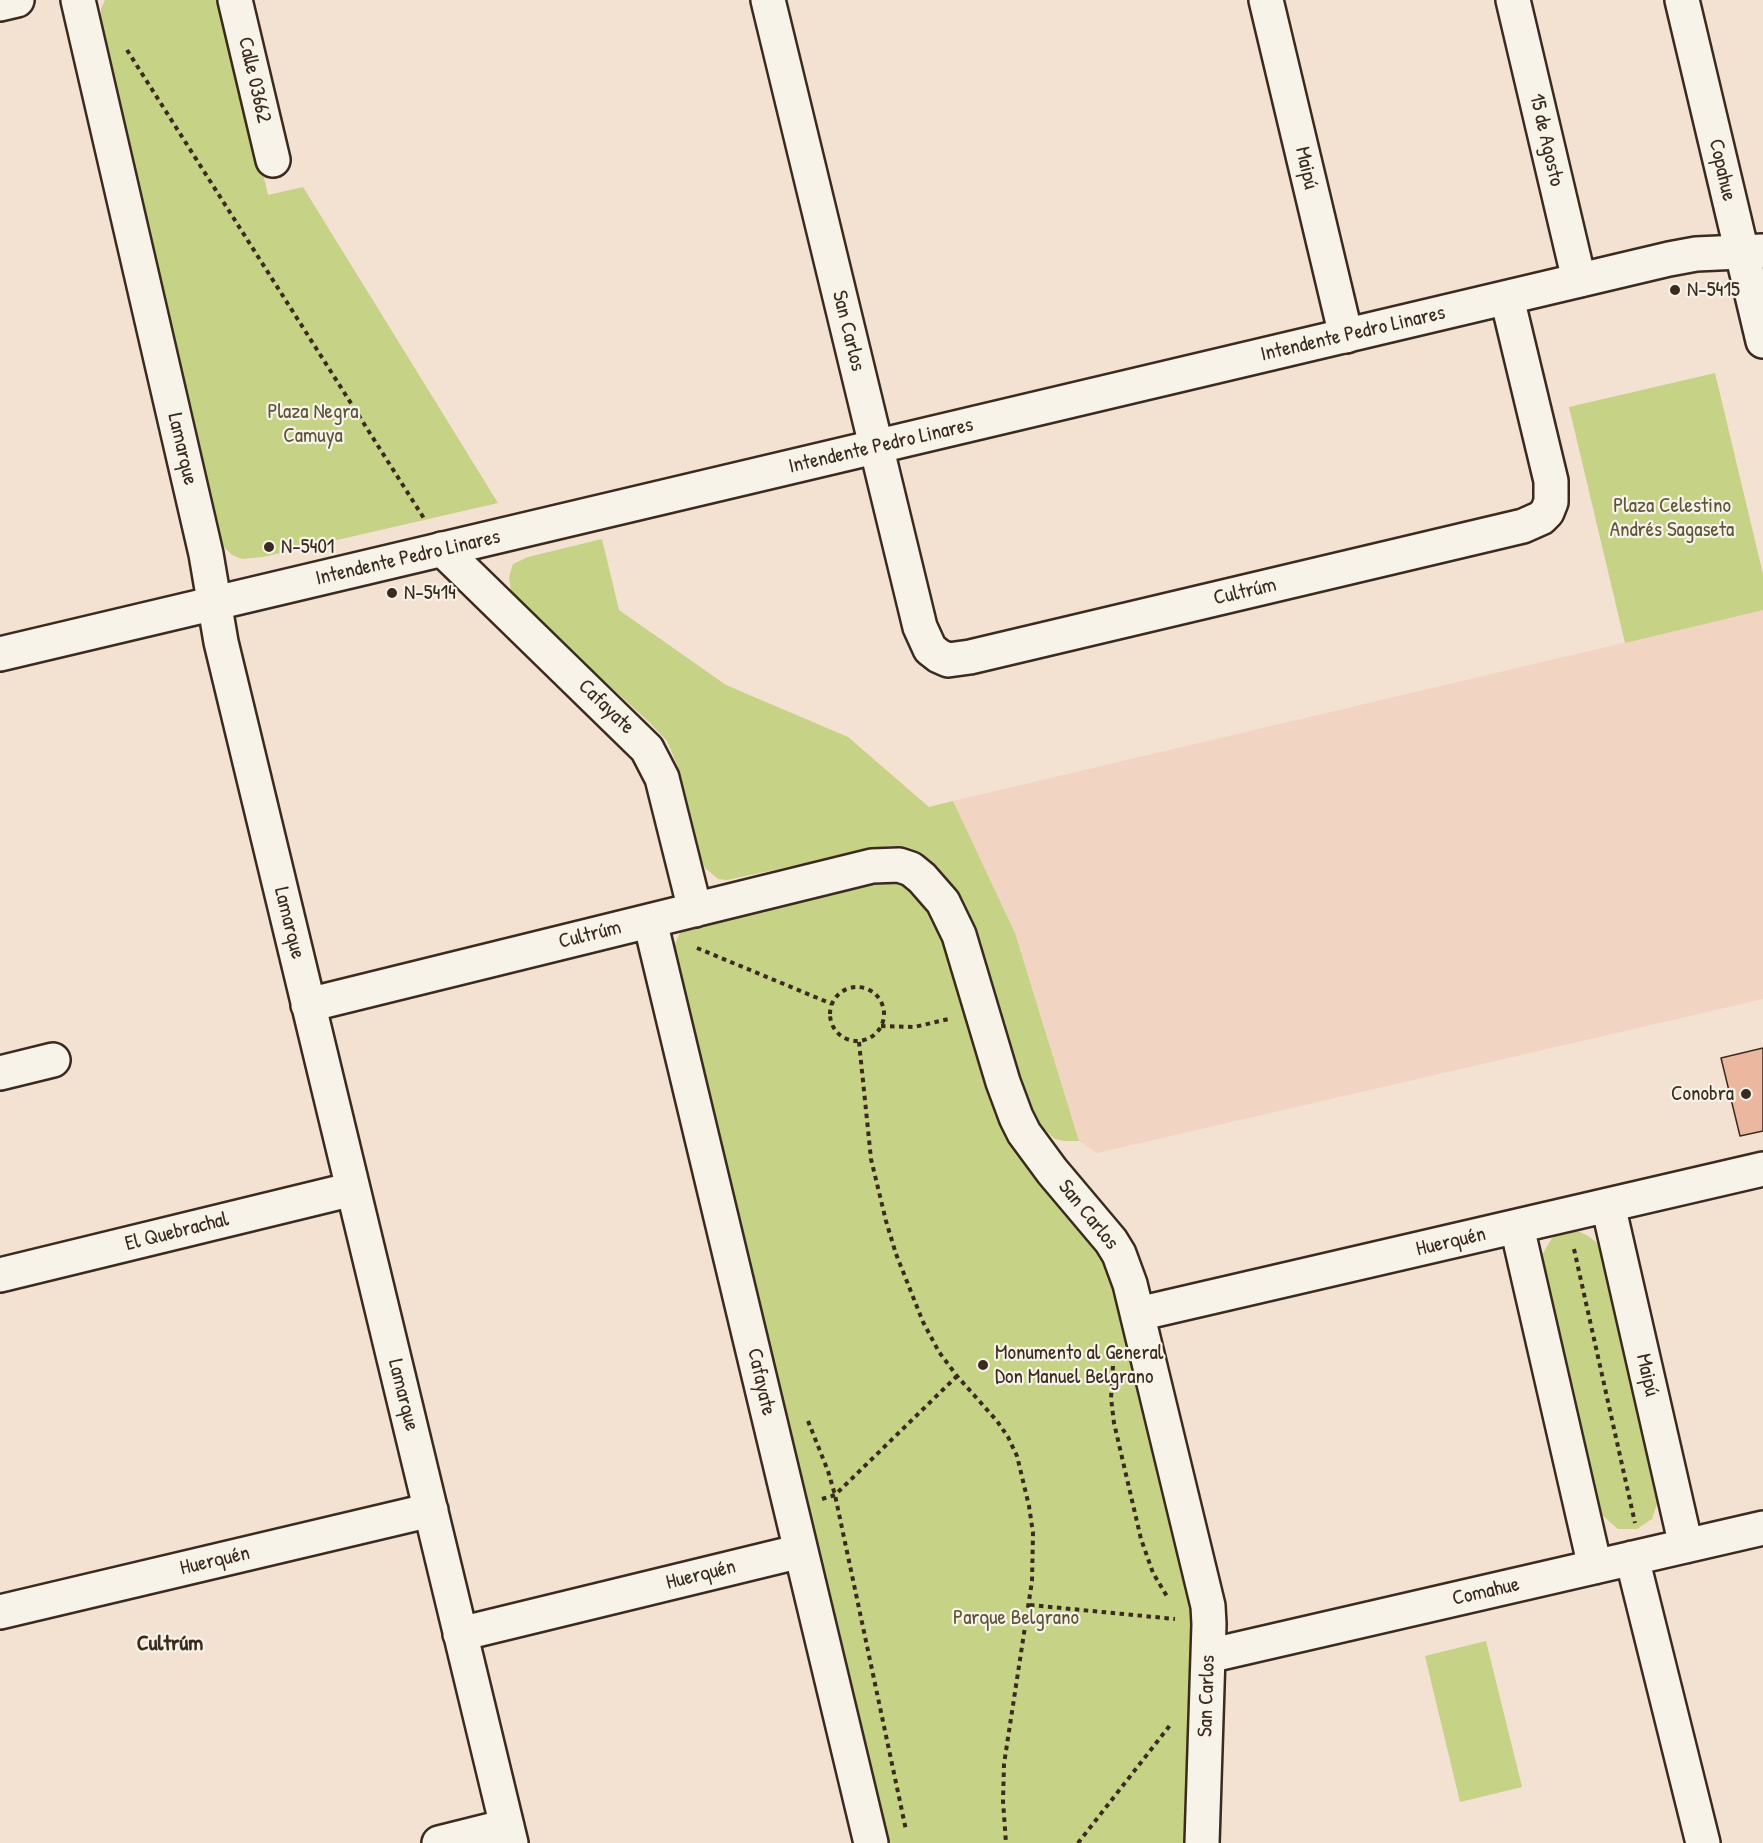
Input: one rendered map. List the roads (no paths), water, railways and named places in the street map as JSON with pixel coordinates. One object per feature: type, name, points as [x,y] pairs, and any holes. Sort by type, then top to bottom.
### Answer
[{"type":"street","points":[[0,4],[17,0]]},
{"type":"street","name":"Lamarque","points":[[78,0],[204,542],[221,642],[509,1835]]},
{"type":"street","name":"Calle 03662","points":[[235,0],[273,160]]},
{"type":"street","name":"San Carlos","points":[[768,0],[920,627],[930,649],[939,656]]},
{"type":"street","name":"Maipú","points":[[1266,0],[1346,336]]},
{"type":"street","name":"15 de Agosto","points":[[1513,0],[1579,280]]},
{"type":"street","name":"Copahue","points":[[1682,0],[1752,252],[1763,340]]},
{"type":"street","name":"Intendente Pedro Linares","points":[[0,654],[1682,256],[1752,252]]},
{"type":"street","name":"Cultrúm","points":[[939,656],[948,660],[970,657],[1533,523],[1547,512],[1551,502],[1551,481],[1507,298]]},
{"type":"street","name":"Cafayate","points":[[442,549],[647,749],[662,778],[695,910]]},
{"type":"street","name":"San Carlos","points":[[872,866],[899,865],[911,869],[933,888],[943,902],[959,935],[1005,1091],[1016,1116],[1037,1151],[1102,1228],[1119,1254],[1128,1276],[1202,1576],[1209,1624],[1202,1843]]},
{"type":"street","name":"Cultrúm","points":[[308,1005],[872,866]]},
{"type":"street","name":"Cafayate","points":[[650,921],[871,1843]]},
{"type":"street","points":[[0,1073],[53,1060]]},
{"type":"street","name":"Huerquén","points":[[1138,1314],[1763,1169]]},
{"type":"street","name":"El Quebrachal","points":[[0,1275],[353,1189]]},
{"type":"street","name":"Maipú","points":[[1608,1205],[1686,1546]]},
{"type":"street","points":[[1517,1227],[1596,1567]]},
{"type":"street","name":"Huerquén","points":[[0,1612],[431,1509]]},
{"type":"street","name":"Comahue","points":[[1208,1656],[1596,1567],[1634,1544],[1686,1546],[1763,1528]]},
{"type":"street","points":[[1634,1544],[1703,1843]]},
{"type":"street","name":"Huerquén","points":[[460,1634],[801,1551]]},
{"type":"street","points":[[439,1843],[509,1835]]},
{"type":"place","name":"N-5415","points":[[1675,290]]},
{"type":"place","name":"N-5401","points":[[269,547]]},
{"type":"place","name":"N-5414","points":[[392,593]]},
{"type":"place","name":"Conobra","points":[[1746,1094]]},
{"type":"place","name":"Monumento al General Don Manuel Belgrano","points":[[983,1365]]},
{"type":"district","name":"Cultrúm","points":[[170,1644]]},
{"type":"park label","name":"Plaza Negra Camuya","points":[[313,424]]},
{"type":"park label","name":"Plaza Celestino Andrés Sagaseta","points":[[1672,518]]},
{"type":"park label","name":"Parque Belgrano","points":[[1016,1618]]}]
